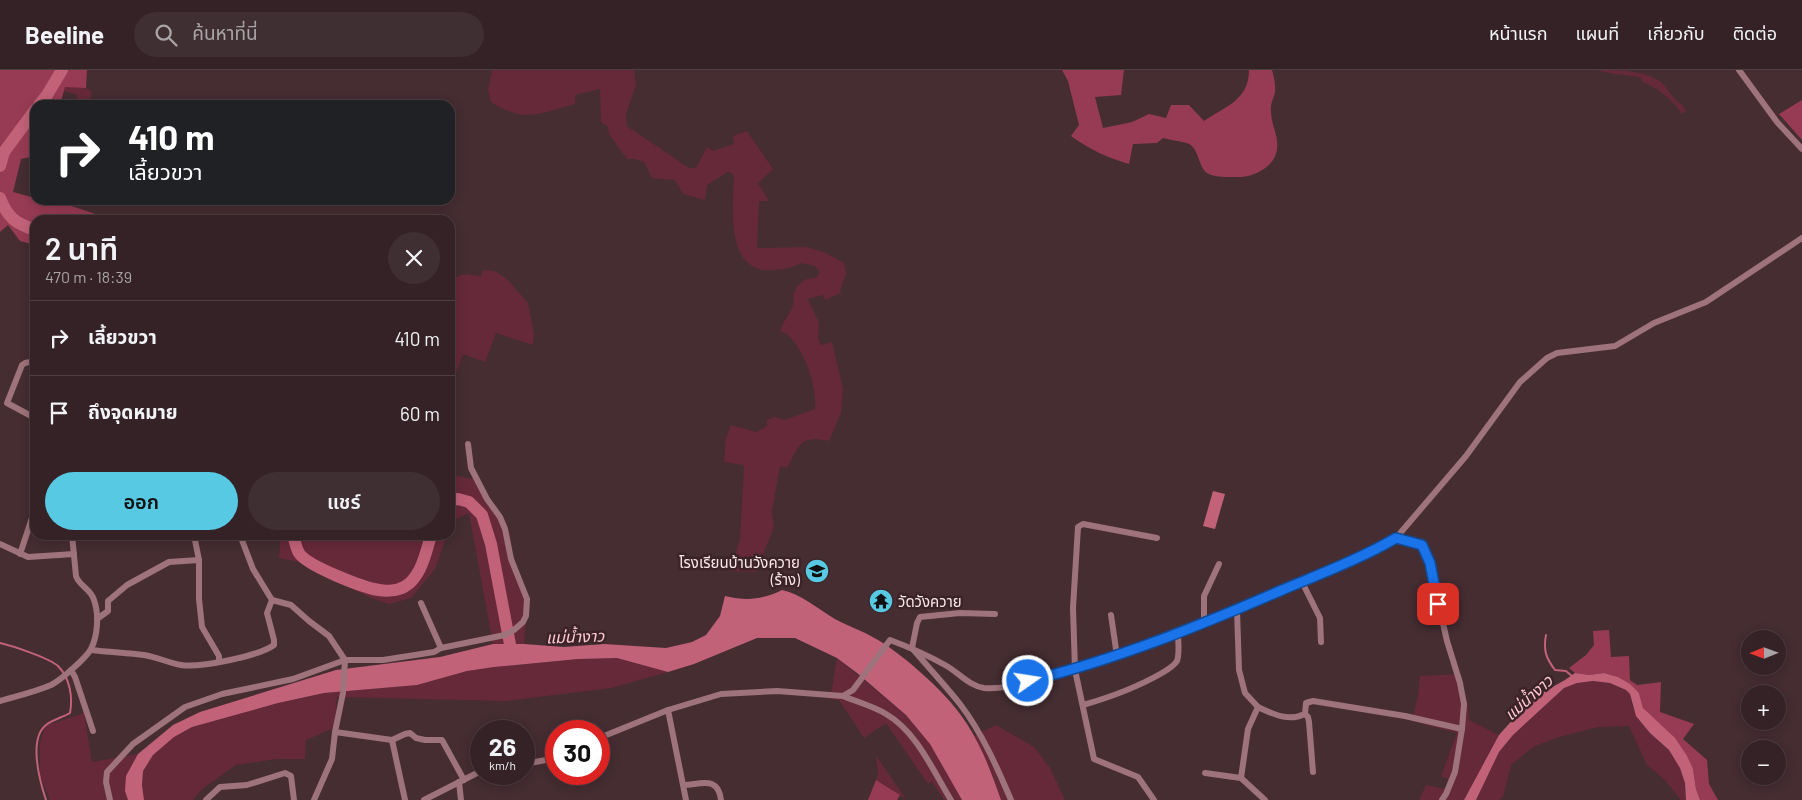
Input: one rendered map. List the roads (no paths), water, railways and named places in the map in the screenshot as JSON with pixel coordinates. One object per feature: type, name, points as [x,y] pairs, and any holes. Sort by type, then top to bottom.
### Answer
[{"type":"street","points":[[1739,70],[1777,122],[1802,149]]},
{"type":"street","points":[[843,696],[853,690],[890,640],[912,648],[947,666],[969,682],[982,688],[996,688],[1075,670],[1178,634],[1380,547],[1396,538],[1466,456],[1520,382],[1547,358],[1557,353],[1615,346],[1654,323],[1706,302],[1802,238]]},
{"type":"street","points":[[30,362],[22,365],[7,403],[30,415]]},
{"type":"street","points":[[110,800],[106,782],[107,772],[134,744],[185,707],[222,694],[293,679],[345,663],[383,660],[434,652],[440,648],[505,635],[523,622],[526,616],[527,599],[511,559],[508,536],[500,517],[487,499],[471,468],[468,444]]},
{"type":"street","points":[[20,554],[30,524]]},
{"type":"street","points":[[1154,800],[1138,777],[1094,759],[1075,670],[1073,608],[1078,527],[1083,524],[1157,538]]},
{"type":"street","points":[[1396,538],[1422,545],[1427,553],[1445,633],[1460,683],[1464,704],[1455,772],[1442,800]]},
{"type":"street","points":[[0,701],[53,684],[91,650],[96,631],[94,599],[78,582],[73,540]]},
{"type":"street","points":[[195,540],[199,560],[199,599],[202,627],[218,656],[219,662]]},
{"type":"street","points":[[242,540],[253,569],[272,600],[291,605],[308,621],[329,636],[345,663],[343,693],[332,759],[314,800]]},
{"type":"street","points":[[0,544],[28,556],[74,554]]},
{"type":"street","points":[[96,619],[108,611],[108,601],[127,585],[169,562],[199,560]]},
{"type":"street","points":[[1204,623],[1204,596],[1219,564]]},
{"type":"street","points":[[1302,582],[1320,618],[1321,642]]},
{"type":"street","points":[[91,650],[145,655],[183,665],[219,662],[248,655],[274,645],[267,614],[272,600]]},
{"type":"street","points":[[421,603],[440,648]]},
{"type":"street","points":[[1237,610],[1239,670],[1245,693],[1258,707],[1276,716],[1291,718],[1304,714]]},
{"type":"street","points":[[995,614],[960,613],[920,617],[916,623],[912,648],[960,704],[976,729],[1011,800]]},
{"type":"street","points":[[1111,615],[1117,656]]},
{"type":"street","points":[[1083,705],[1121,694],[1143,684],[1170,667],[1176,662],[1178,657],[1178,634]]},
{"type":"street","points":[[69,671],[75,677],[93,731]]},
{"type":"street","points":[[610,734],[668,710],[720,694],[777,691],[843,696],[881,711],[902,727],[921,750],[951,800]]},
{"type":"street","points":[[1304,714],[1306,704],[1313,701],[1405,716],[1462,729]]},
{"type":"street","points":[[1241,778],[1248,730],[1258,707]]},
{"type":"street","points":[[668,710],[686,800]]},
{"type":"street","points":[[1304,714],[1310,722],[1313,772]]},
{"type":"street","points":[[335,732],[392,740],[410,733],[416,738],[425,740],[442,740],[461,781],[460,800]]},
{"type":"street","points":[[392,740],[405,800]]},
{"type":"street","points":[[206,800],[220,787],[247,785],[285,773],[291,776],[294,800]]},
{"type":"street","points":[[1205,773],[1241,778],[1265,800]]},
{"type":"street","points":[[424,800],[470,776]]},
{"type":"street","points":[[684,785],[711,783],[716,785],[720,792],[721,800]]},
{"type":"waterway","points":[[43,100],[62,70]]},
{"type":"waterway","points":[[0,166],[4,152],[30,117]]},
{"type":"waterway","points":[[0,198],[9,215],[22,225],[30,228]]},
{"type":"waterway","points":[[455,499],[469,502],[482,515],[491,544],[512,655]]},
{"type":"waterway","points":[[294,540],[299,553],[313,564],[349,581],[386,591],[399,589],[412,581],[421,566],[430,540]]},
{"type":"waterway","points":[[1546,635],[1545,650],[1552,666],[1555,670],[1566,671],[1573,677]]},
{"type":"waterway","points":[[0,643],[47,659],[58,666],[68,682],[71,694],[70,713],[46,725],[38,740],[37,761],[46,800]]},
{"type":"place","name":"โรงเรียนบ้านวังควาย (ร้าง)","points":[[817,571]]},
{"type":"place","name":"วัดวังควาย","points":[[881,601]]},
{"type":"water label","name":"แม่น้ำงาว","points":[[575,636]]},
{"type":"water label","name":"แม่น้ำงาว","points":[[1528,697]]}]
